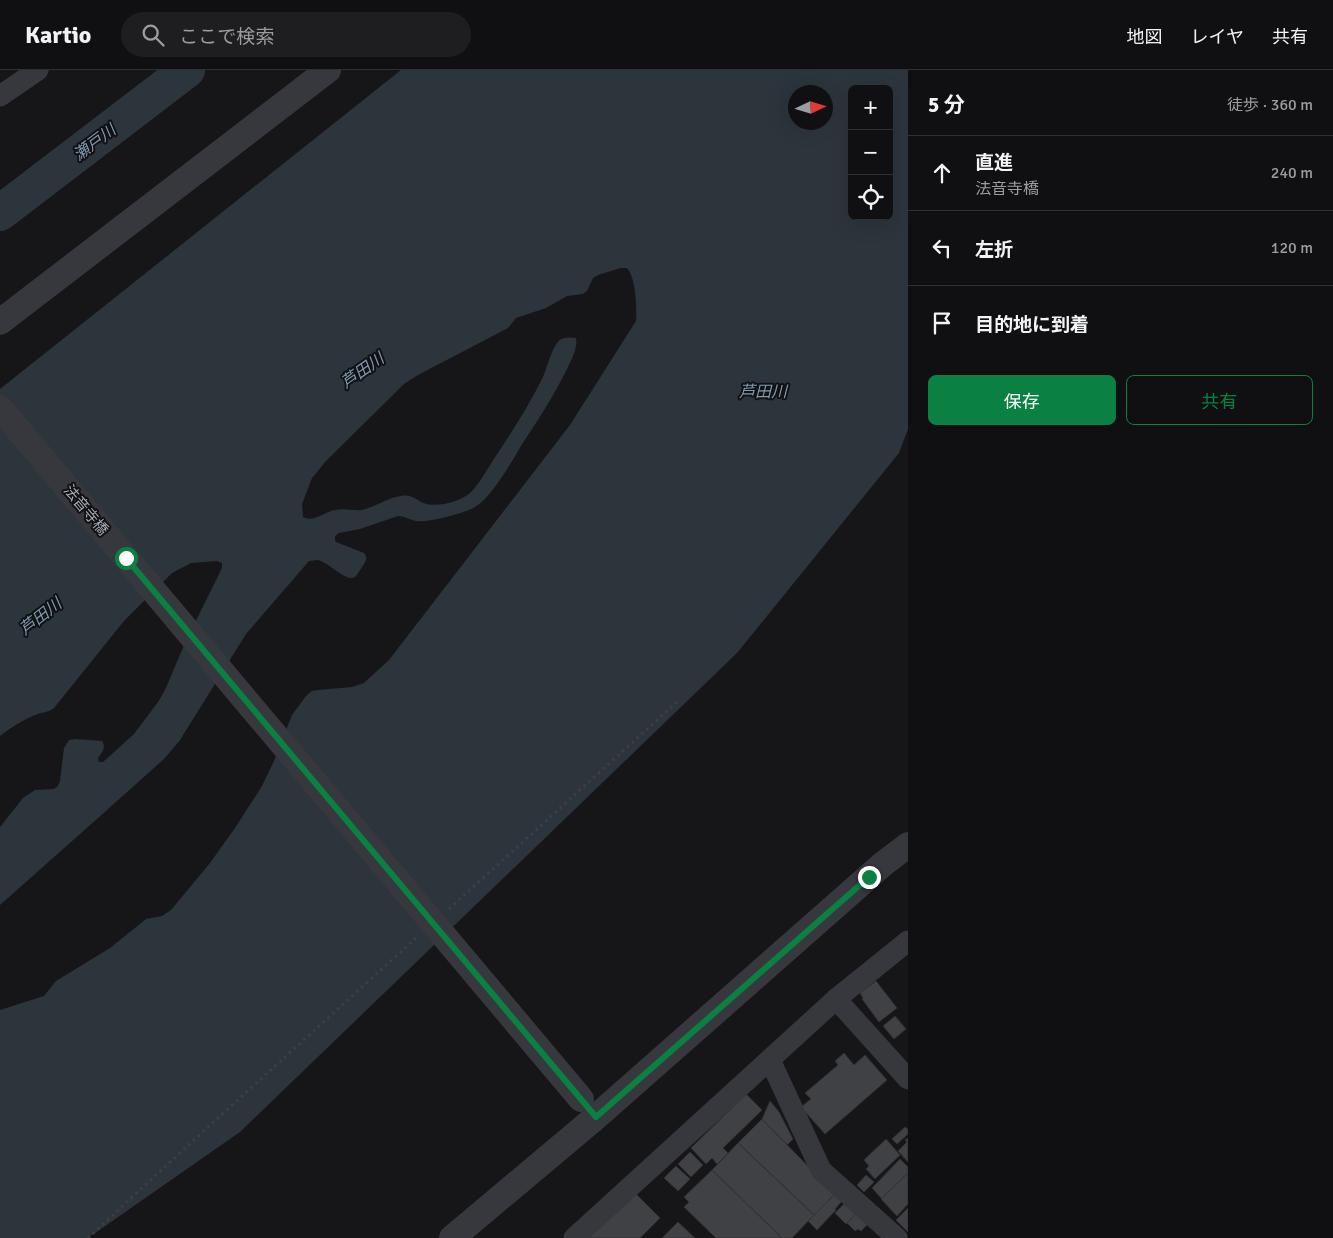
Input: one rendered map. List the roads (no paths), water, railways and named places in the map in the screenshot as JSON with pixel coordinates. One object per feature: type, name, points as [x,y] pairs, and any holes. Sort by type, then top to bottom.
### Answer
[{"type":"street","points":[[0,96],[38,70]]},
{"type":"street","points":[[0,322],[328,70]]},
{"type":"street","name":"法音寺橋","points":[[0,408],[589,1108]]},
{"type":"street","points":[[452,1238],[589,1108],[908,845]]},
{"type":"street","points":[[574,1238],[836,999],[908,941]]},
{"type":"street","points":[[836,999],[908,1079]]},
{"type":"street","points":[[770,1060],[821,1170],[897,1238]]},
{"type":"water","name":"芦田川","points":[[401,70],[908,70],[908,429],[899,453],[737,653],[240,1132],[88,1238],[0,1238],[0,1010],[44,996],[56,981],[110,948],[146,919],[162,916],[171,910],[210,863],[262,786],[292,715],[306,696],[312,691],[352,687],[364,683],[389,660],[570,425],[636,321],[634,286],[627,268],[598,275],[593,278],[587,291],[583,294],[567,296],[546,308],[516,318],[508,328],[418,375],[404,384],[326,461],[312,478],[302,504],[303,517],[307,519],[315,518],[338,509],[362,510],[401,496],[410,496],[423,503],[435,505],[448,503],[465,496],[480,481],[525,409],[541,380],[555,346],[564,338],[576,338],[573,356],[552,397],[501,479],[488,496],[475,507],[446,517],[416,521],[398,516],[360,529],[339,533],[335,536],[336,542],[364,553],[365,562],[356,576],[347,577],[321,561],[309,561],[246,634],[180,740],[164,759],[0,905],[0,827],[23,798],[35,790],[54,789],[58,786],[64,748],[69,740],[102,741],[104,746],[98,758],[99,762],[103,762],[134,734],[165,690],[185,643],[222,568],[222,563],[217,561],[191,563],[172,573],[124,621],[54,708],[26,719],[0,736],[0,389]]},
{"type":"waterway","name":"瀬戸川","points":[[0,213],[187,70]]}]
